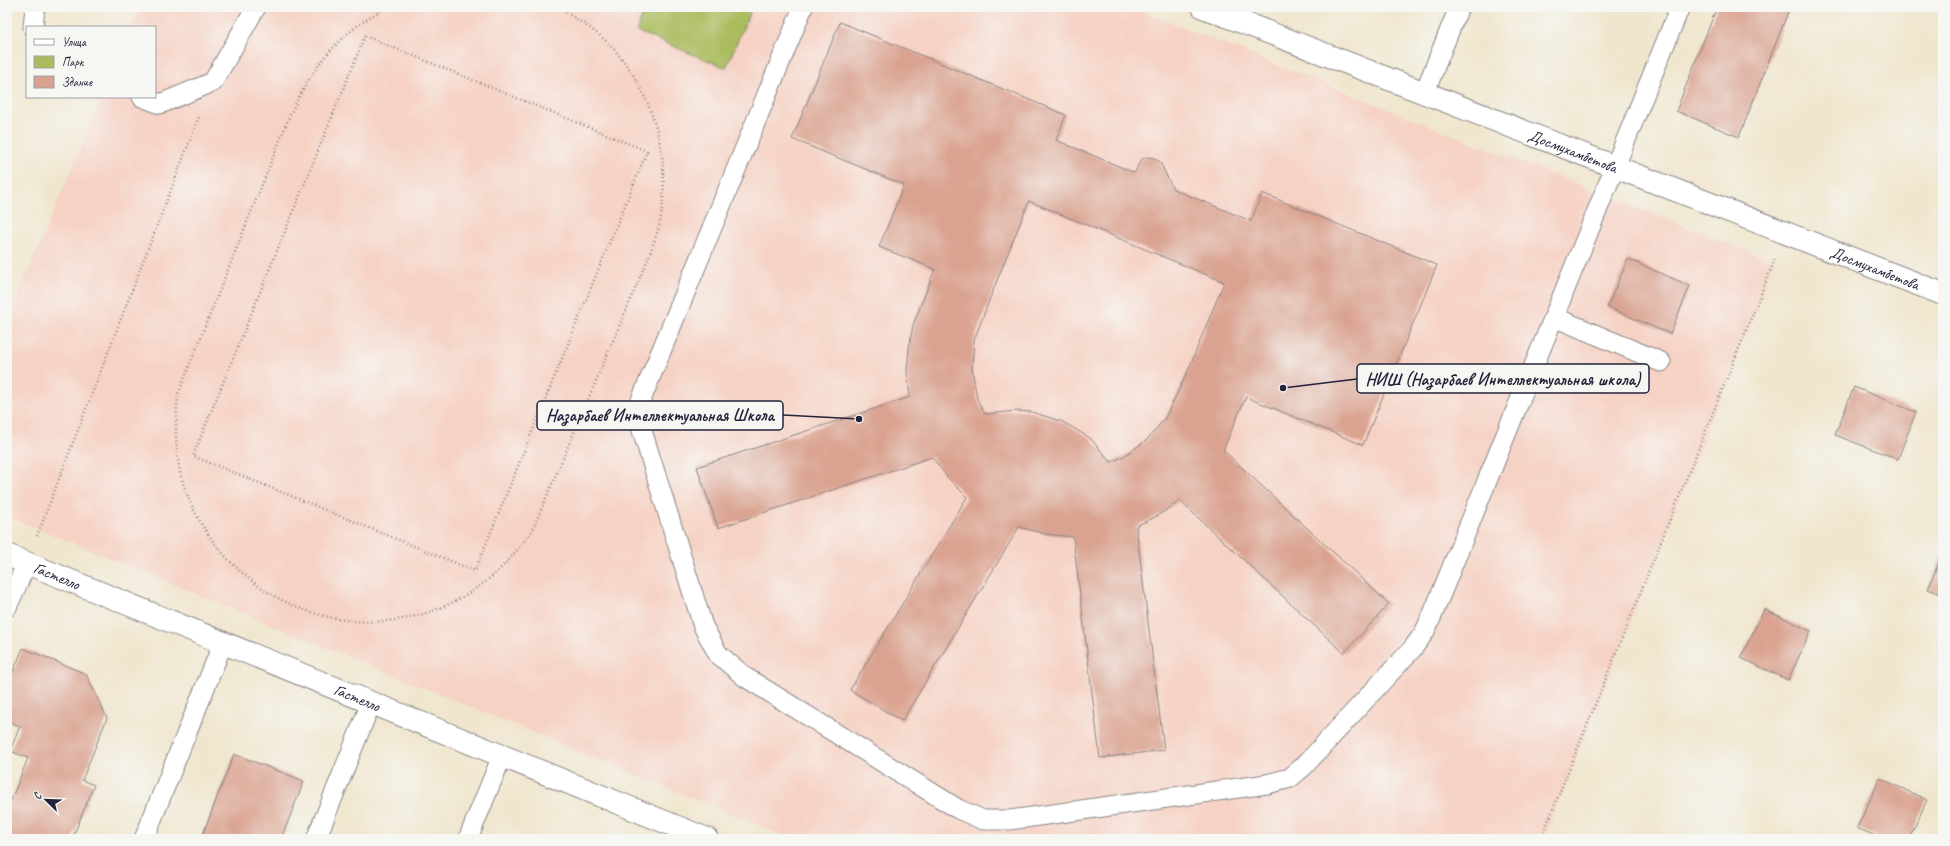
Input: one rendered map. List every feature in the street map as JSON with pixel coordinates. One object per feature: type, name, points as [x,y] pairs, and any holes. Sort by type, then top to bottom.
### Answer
[{"type":"street","name":"Досмухамбетова","points":[[1203,7],[1232,12],[1424,94],[1943,294]]},
{"type":"street","name":"Гастелло","points":[[17,559],[371,702],[695,837]]},
{"type":"lane","points":[[33,26],[35,7]]},
{"type":"lane","points":[[145,98],[160,104],[213,82],[256,7]]},
{"type":"lane","points":[[803,7],[641,400],[639,413],[640,424],[703,626],[718,654],[745,677],[958,809],[983,820],[1010,820],[1267,784],[1290,778],[1298,773],[1413,648],[1424,633],[1680,7]]},
{"type":"lane","points":[[1424,94],[1459,7]]},
{"type":"lane","points":[[1554,316],[1661,362]]},
{"type":"lane","points":[[7,607],[17,559]]},
{"type":"lane","points":[[144,839],[223,642]]},
{"type":"lane","points":[[316,839],[371,702]]},
{"type":"lane","points":[[468,839],[502,756]]},
{"type":"path","points":[[388,7],[370,16],[345,35],[322,58],[304,85],[290,114],[178,394],[175,426],[178,458],[184,488],[196,517],[218,549],[234,567],[257,587],[284,602],[313,614],[344,620],[375,621],[406,618],[436,609],[464,596],[490,578],[512,556],[532,531],[650,254],[660,223],[664,191],[663,159],[657,127],[645,97],[629,69],[608,44],[589,27],[557,7]]},
{"type":"path","points":[[365,36],[647,151],[475,571],[193,456],[365,36]]},
{"type":"path","points":[[17,559],[213,82]]},
{"type":"path","points":[[1541,839],[1786,234]]},
{"type":"shaded area","points":[[140,7],[1131,7],[1774,262],[1544,839],[792,839],[7,516],[7,322],[102,98],[156,98],[156,26],[132,26]]},
{"type":"green space","points":[[646,7],[752,7],[726,68],[636,31]]},
{"type":"building","points":[[1717,7],[1790,7],[1739,137],[1676,111]]},
{"type":"building","points":[[840,22],[1066,115],[1056,140],[1135,173],[1142,159],[1147,157],[1154,158],[1160,162],[1173,189],[1251,221],[1262,193],[1437,265],[1363,445],[1246,397],[1223,450],[1389,604],[1344,653],[1180,501],[1157,516],[1136,526],[1164,750],[1100,758],[1073,537],[1045,534],[1019,527],[902,721],[850,690],[967,497],[947,477],[932,457],[718,528],[697,467],[910,397],[907,371],[913,325],[935,269],[879,247],[904,185],[792,139]],"holes":[[[1029,201],[1224,282],[1187,373],[1165,418],[1147,440],[1124,456],[1111,462],[1090,438],[1063,422],[1032,412],[1017,411],[985,414],[977,399],[972,368],[974,340]]]},
{"type":"building","points":[[1628,259],[1690,286],[1670,334],[1607,307]]},
{"type":"building","points":[[1854,387],[1916,412],[1898,459],[1835,435]]},
{"type":"building","points":[[1943,552],[1943,595],[1928,589]]},
{"type":"building","points":[[1764,609],[1811,631],[1788,680],[1741,658]]},
{"type":"building","points":[[23,648],[86,674],[107,718],[82,780],[94,785],[72,839],[7,839],[7,810],[28,758],[10,751],[20,726],[7,721],[7,686]]},
{"type":"building","points":[[234,754],[304,781],[281,839],[201,839]]},
{"type":"building","points":[[1880,778],[1927,800],[1909,839],[1882,839],[1857,828]]},
{"type":"place","name":"НИШ (Назарбаев Интеллектуальная школа)","points":[[1283,388]]},
{"type":"place","name":"Назарбаев Интеллектуальная Школа","points":[[859,419]]}]
